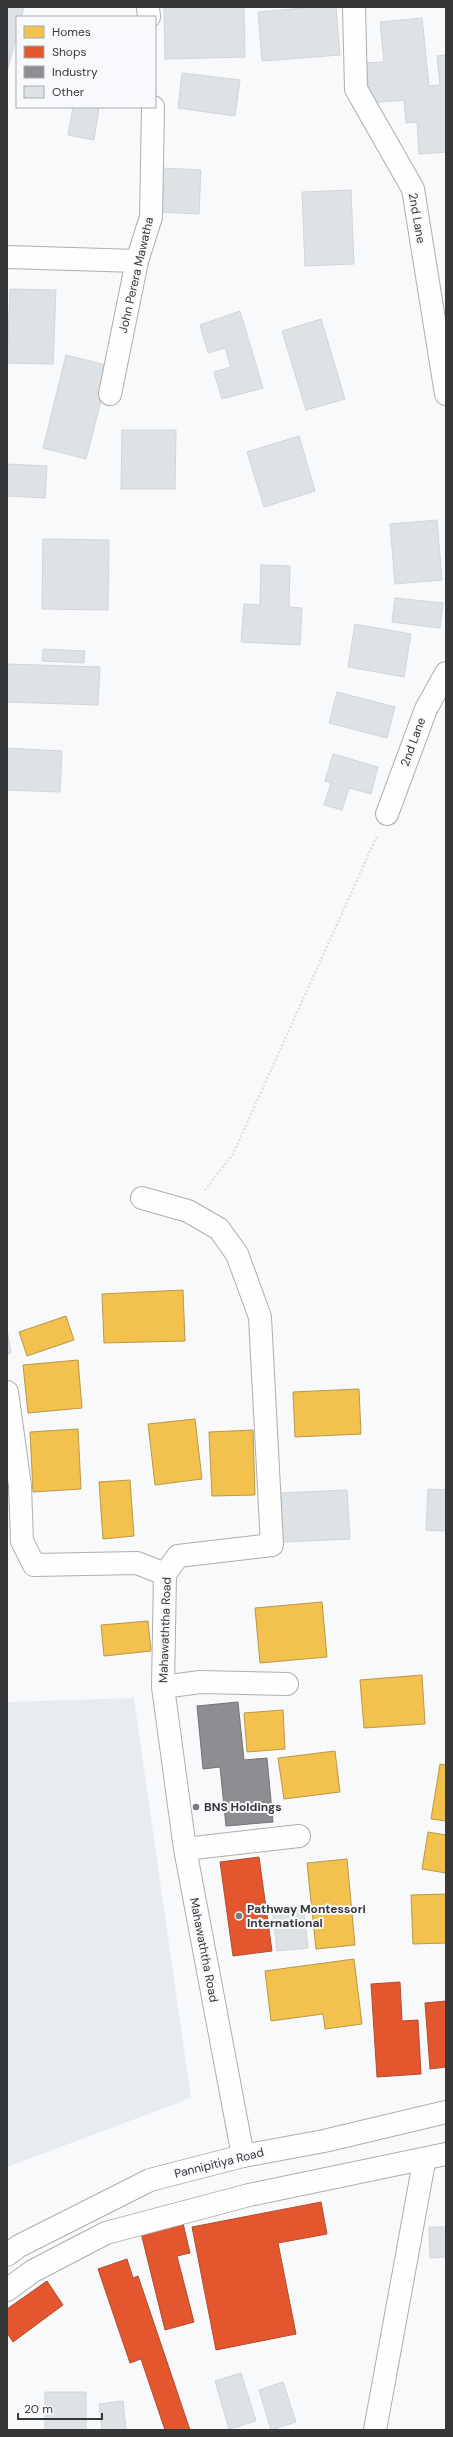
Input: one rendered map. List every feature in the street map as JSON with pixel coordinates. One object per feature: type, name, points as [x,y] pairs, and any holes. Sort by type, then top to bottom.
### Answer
[{"type":"street","name":"2nd Lane","points":[[354,7],[356,89],[413,189],[446,394]]},
{"type":"street","name":"John Perera Mawatha","points":[[110,394],[137,261],[151,217],[153,108]]},
{"type":"street","points":[[7,257],[137,261]]},
{"type":"street","name":"2nd Lane","points":[[387,814],[426,709],[446,673]]},
{"type":"street","name":"Mahawaththa Road","points":[[142,1198],[188,1211],[219,1229],[237,1254],[260,1317],[272,1545],[178,1556],[165,1574],[163,1688],[185,1849],[243,2156]]},
{"type":"street","points":[[7,1392],[13,1487],[22,1541],[34,1566],[137,1563],[165,1574]]},
{"type":"street","points":[[163,1688],[200,1682],[287,1684]]},
{"type":"street","points":[[185,1849],[299,1836]]},
{"type":"street","name":"Pannipitiya Road","points":[[7,2255],[20,2246],[150,2180],[243,2156],[324,2141],[446,2112]]},
{"type":"street","points":[[7,2290],[33,2271],[106,2233],[249,2195],[368,2169],[439,2158],[375,2430]]},
{"type":"path","points":[[188,1211],[233,1154],[387,814]]},
{"type":"shaded area","points":[[134,1698],[191,2098],[7,2167],[7,1702]]},
{"type":"building: Homes","points":[[183,1290],[185,1341],[104,1343],[102,1294]]},
{"type":"building: Homes","points":[[66,1316],[74,1340],[27,1356],[19,1332]]},
{"type":"building: Homes","points":[[78,1360],[82,1408],[28,1413],[23,1365]]},
{"type":"building: Homes","points":[[359,1389],[361,1434],[295,1437],[293,1392]]},
{"type":"building: Homes","points":[[195,1419],[202,1479],[155,1485],[148,1424]]},
{"type":"building: Homes","points":[[78,1429],[81,1489],[33,1492],[30,1432]]},
{"type":"building: Homes","points":[[253,1430],[255,1495],[212,1496],[209,1432]]},
{"type":"building: Homes","points":[[130,1480],[134,1536],[103,1539],[99,1482]]},
{"type":"building: Homes","points":[[322,1602],[327,1657],[260,1663],[255,1608]]},
{"type":"building: Homes","points":[[148,1621],[151,1651],[104,1656],[101,1625]]},
{"type":"building: Homes","points":[[422,1675],[425,1724],[364,1728],[360,1680]]},
{"type":"building: Homes","points":[[283,1710],[285,1749],[247,1752],[244,1713]]},
{"type":"building: Homes","points":[[335,1751],[340,1792],[284,1799],[278,1758]]},
{"type":"building: Homes","points":[[440,1764],[446,1765],[446,1821],[431,1819]]},
{"type":"building: Homes","points":[[428,1832],[446,1835],[446,1873],[422,1869]]},
{"type":"building: Homes","points":[[347,1859],[355,1945],[316,1949],[307,1863]]},
{"type":"building: Homes","points":[[446,1894],[446,1943],[413,1944],[411,1895]]},
{"type":"building: Homes","points":[[354,1959],[362,2024],[325,2029],[323,2014],[271,2021],[265,1971]]},
{"type":"building: Shops","points":[[259,1857],[272,1951],[233,1956],[220,1862]]},
{"type":"building: Shops","points":[[400,1982],[402,2021],[418,2020],[421,2074],[377,2077],[371,1984]]},
{"type":"building: Shops","points":[[446,2001],[446,2067],[430,2069],[425,2003]]},
{"type":"building: Shops","points":[[321,2202],[327,2234],[278,2243],[296,2334],[216,2350],[192,2227]]},
{"type":"building: Shops","points":[[182,2219],[190,2253],[177,2256],[194,2322],[165,2330],[140,2229]]},
{"type":"building: Shops","points":[[127,2259],[133,2278],[138,2276],[190,2430],[165,2430],[141,2359],[130,2363],[98,2269]]},
{"type":"building: Shops","points":[[47,2281],[63,2305],[13,2342],[7,2333],[7,2309]]},
{"type":"building: Industry","points":[[238,1702],[244,1760],[267,1758],[273,1822],[226,1826],[220,1767],[203,1769],[197,1706]]},
{"type":"building: Other","points":[[7,7],[24,7],[21,16],[16,16],[16,38],[8,68]]},
{"type":"building: Other","points":[[164,7],[244,7],[245,57],[165,59]]},
{"type":"building: Other","points":[[316,7],[336,7],[340,55],[262,61],[258,12]]},
{"type":"building: Other","points":[[422,18],[429,86],[440,85],[437,56],[446,55],[446,152],[419,154],[417,122],[406,123],[404,100],[371,103],[366,63],[384,62],[380,22]]},
{"type":"building: Other","points":[[182,73],[240,80],[235,116],[178,108]]},
{"type":"building: Other","points":[[73,108],[99,108],[94,140],[68,135]]},
{"type":"building: Other","points":[[162,168],[201,170],[199,214],[160,212]]},
{"type":"building: Other","points":[[351,190],[354,264],[305,266],[302,192]]},
{"type":"building: Other","points":[[10,289],[56,290],[53,364],[7,363]]},
{"type":"building: Other","points":[[240,311],[263,388],[222,399],[214,372],[231,367],[225,348],[208,353],[200,325]]},
{"type":"building: Other","points":[[321,319],[345,399],[306,410],[282,331]]},
{"type":"building: Other","points":[[66,355],[110,366],[86,459],[43,448]]},
{"type":"building: Other","points":[[122,430],[176,430],[175,489],[121,489]]},
{"type":"building: Other","points":[[299,436],[315,491],[264,507],[247,452]]},
{"type":"building: Other","points":[[7,464],[47,466],[45,498],[7,496]]},
{"type":"building: Other","points":[[437,520],[442,580],[395,584],[390,524]]},
{"type":"building: Other","points":[[43,539],[109,540],[108,610],[42,609]]},
{"type":"building: Other","points":[[261,565],[290,566],[289,607],[302,608],[300,645],[241,642],[244,604],[260,605]]},
{"type":"building: Other","points":[[395,598],[443,603],[440,628],[392,622]]},
{"type":"building: Other","points":[[355,624],[411,634],[404,677],[348,667]]},
{"type":"building: Other","points":[[43,649],[85,651],[84,663],[42,661]]},
{"type":"building: Other","points":[[7,664],[100,667],[98,705],[7,702]]},
{"type":"building: Other","points":[[337,692],[395,707],[387,738],[329,723]]},
{"type":"building: Other","points":[[7,748],[62,751],[60,792],[7,790]]},
{"type":"building: Other","points":[[333,754],[378,767],[371,794],[349,788],[342,810],[324,805],[331,783],[325,781]]},
{"type":"building: Other","points":[[7,1329],[11,1353],[7,1354]]},
{"type":"building: Other","points":[[428,1489],[446,1490],[446,1531],[426,1530]]},
{"type":"building: Other","points":[[347,1490],[350,1539],[283,1542],[281,1493]]},
{"type":"building: Other","points":[[303,1905],[308,1948],[277,1951],[272,1908]]},
{"type":"building: Other","points":[[429,2227],[446,2227],[446,2257],[430,2258]]},
{"type":"building: Other","points":[[241,2373],[256,2421],[229,2429],[215,2381]]},
{"type":"building: Other","points":[[283,2382],[296,2422],[271,2430],[259,2390]]},
{"type":"building: Other","points":[[45,2392],[86,2392],[86,2430],[45,2430]]},
{"type":"building: Other","points":[[123,2401],[126,2430],[102,2430],[99,2404]]},
{"type":"place","name":"BNS Holdings","points":[[196,1807]]},
{"type":"place","name":"Pathway Montessori International","points":[[239,1916]]}]
